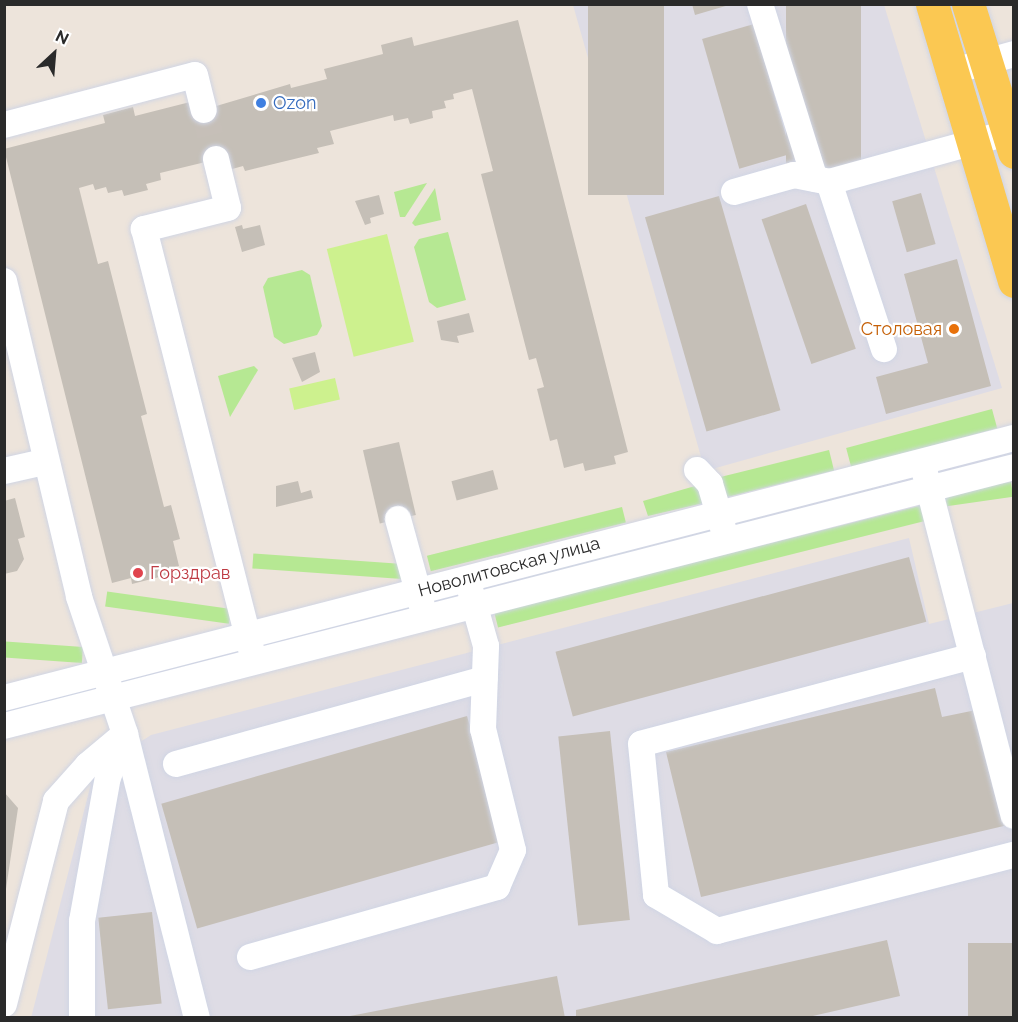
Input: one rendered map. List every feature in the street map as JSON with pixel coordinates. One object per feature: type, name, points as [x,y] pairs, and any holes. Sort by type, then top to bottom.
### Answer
[{"type":"main road","points":[[932,4],[1014,281]]},
{"type":"main road","points":[[968,4],[999,58],[1010,142]]},
{"type":"street","points":[[760,4],[884,349]]},
{"type":"street","points":[[952,72],[999,58]]},
{"type":"street","points":[[4,125],[195,75],[204,110]]},
{"type":"street","points":[[734,192],[794,175],[822,180],[973,142],[1010,142]]},
{"type":"street","points":[[216,159],[228,208],[144,229],[255,663]]},
{"type":"street","points":[[4,282],[46,447],[44,462],[102,673],[125,735],[197,1017]]},
{"type":"street","name":"Новолитовская улица","points":[[4,698],[1014,438]]},
{"type":"street","points":[[922,461],[1014,816]]},
{"type":"street","points":[[4,471],[44,462]]},
{"type":"street","name":"Новолитовская улица","points":[[4,726],[1014,467]]},
{"type":"street","points":[[697,470],[710,484],[726,540]]},
{"type":"street","points":[[398,519],[426,618]]},
{"type":"street","points":[[641,533],[648,560]]},
{"type":"street","points":[[250,957],[497,887],[513,850],[483,729],[486,646],[467,578]]},
{"type":"street","points":[[973,656],[641,744],[656,895],[717,931],[1014,855]]},
{"type":"street","points":[[176,764],[485,680]]},
{"type":"street","points":[[4,1005],[56,801],[88,765],[125,735]]},
{"type":"street","points":[[81,1017],[82,921],[108,777],[125,735]]},
{"type":"shaded area","points":[[573,5],[884,5],[1002,388],[705,471]]},
{"type":"shaded area","points":[[909,538],[929,624],[1013,603],[1013,1017],[31,1018],[94,772],[151,735]]},
{"type":"green space","points":[[427,183],[405,217],[400,217],[394,192]]},
{"type":"green space","points":[[435,188],[441,220],[415,226],[412,223]]},
{"type":"green space","points":[[448,232],[466,300],[437,308],[429,302],[414,247],[419,239]]},
{"type":"green space","points":[[387,234],[414,342],[354,357],[327,249]]},
{"type":"green space","points":[[302,270],[310,275],[322,326],[317,335],[284,344],[274,337],[263,287],[268,278]]},
{"type":"green space","points":[[254,366],[258,370],[230,417],[218,376]]},
{"type":"green space","points":[[335,378],[340,399],[294,410],[289,389]]},
{"type":"green space","points":[[992,409],[997,428],[851,467],[846,448]]},
{"type":"green space","points":[[829,450],[834,470],[722,498],[716,478]]},
{"type":"green space","points":[[1011,482],[1013,497],[947,506],[945,491]]},
{"type":"green space","points":[[702,484],[708,502],[648,516],[643,501]]},
{"type":"green space","points":[[923,505],[927,521],[498,627],[494,612]]},
{"type":"green space","points":[[622,507],[626,523],[431,571],[427,556]]},
{"type":"green space","points":[[253,554],[403,564],[402,579],[252,568]]},
{"type":"green space","points":[[107,592],[231,609],[229,624],[105,606]]},
{"type":"green space","points":[[4,641],[83,647],[82,663],[4,658]]},
{"type":"building","points":[[588,4],[664,4],[664,195],[588,195]]},
{"type":"building","points":[[692,4],[729,4],[729,5],[695,15]]},
{"type":"building","points":[[786,4],[861,4],[861,170],[786,170]]},
{"type":"building","points":[[518,20],[628,452],[614,456],[616,464],[585,471],[583,463],[564,468],[557,439],[550,441],[537,389],[544,387],[536,358],[529,360],[481,174],[493,171],[472,89],[453,94],[454,99],[444,101],[446,108],[432,111],[433,118],[410,124],[408,118],[394,121],[393,115],[330,131],[334,144],[317,148],[319,153],[245,171],[243,166],[225,171],[222,158],[160,173],[161,180],[146,184],[148,190],[124,196],[122,190],[108,193],[106,187],[95,190],[93,184],[79,188],[98,264],[108,261],[147,414],[141,416],[164,507],[171,505],[180,539],[173,541],[179,566],[165,569],[167,575],[132,584],[131,578],[112,583],[4,149],[105,123],[103,115],[133,107],[135,116],[194,101],[196,112],[290,84],[291,88],[327,79],[324,69],[383,54],[381,45],[412,37],[414,46]]},
{"type":"building","points":[[754,24],[791,154],[739,169],[702,39]]},
{"type":"building","points":[[921,193],[936,244],[907,252],[892,201]]},
{"type":"building","points":[[379,195],[384,214],[370,218],[371,223],[365,225],[355,201]]},
{"type":"building","points":[[719,196],[780,410],[706,432],[645,217]]},
{"type":"building","points":[[806,204],[856,349],[811,364],[762,219]]},
{"type":"building","points":[[242,225],[243,229],[260,225],[265,245],[242,252],[235,227]]},
{"type":"building","points":[[957,259],[991,386],[886,414],[876,377],[928,363],[904,274]]},
{"type":"building","points":[[469,313],[474,332],[457,336],[459,343],[441,340],[437,321]]},
{"type":"building","points":[[315,352],[320,372],[302,382],[292,358]]},
{"type":"building","points":[[399,442],[416,515],[380,523],[363,450]]},
{"type":"building","points":[[493,470],[498,489],[457,500],[451,481]]},
{"type":"building","points":[[298,481],[301,493],[311,490],[313,498],[276,507],[276,486]]},
{"type":"building","points":[[15,498],[25,537],[18,539],[24,559],[17,571],[4,574],[4,501]]},
{"type":"building","points":[[909,557],[926,622],[573,716],[555,652]]},
{"type":"building","points":[[935,688],[942,717],[981,709],[1008,825],[701,897],[666,752]]},
{"type":"building","points":[[467,716],[503,841],[197,929],[161,804]]},
{"type":"building","points":[[610,731],[630,920],[578,925],[558,736]]},
{"type":"building","points":[[4,792],[18,808],[6,889],[4,889]]},
{"type":"building","points":[[152,912],[162,1003],[108,1009],[98,918]]},
{"type":"building","points":[[887,940],[900,996],[804,1018],[576,1018],[576,1010]]},
{"type":"building","points":[[968,943],[1014,943],[1014,1018],[968,1018]]},
{"type":"building","points":[[557,976],[565,1018],[350,1018],[350,1016]]},
{"type":"tunnel","points":[[204,110],[216,159]]},
{"type":"place","name":"Ozon","points":[[261,103]]},
{"type":"place","name":"Столовая","points":[[954,329]]},
{"type":"place","name":"Горздрав","points":[[138,573]]}]
